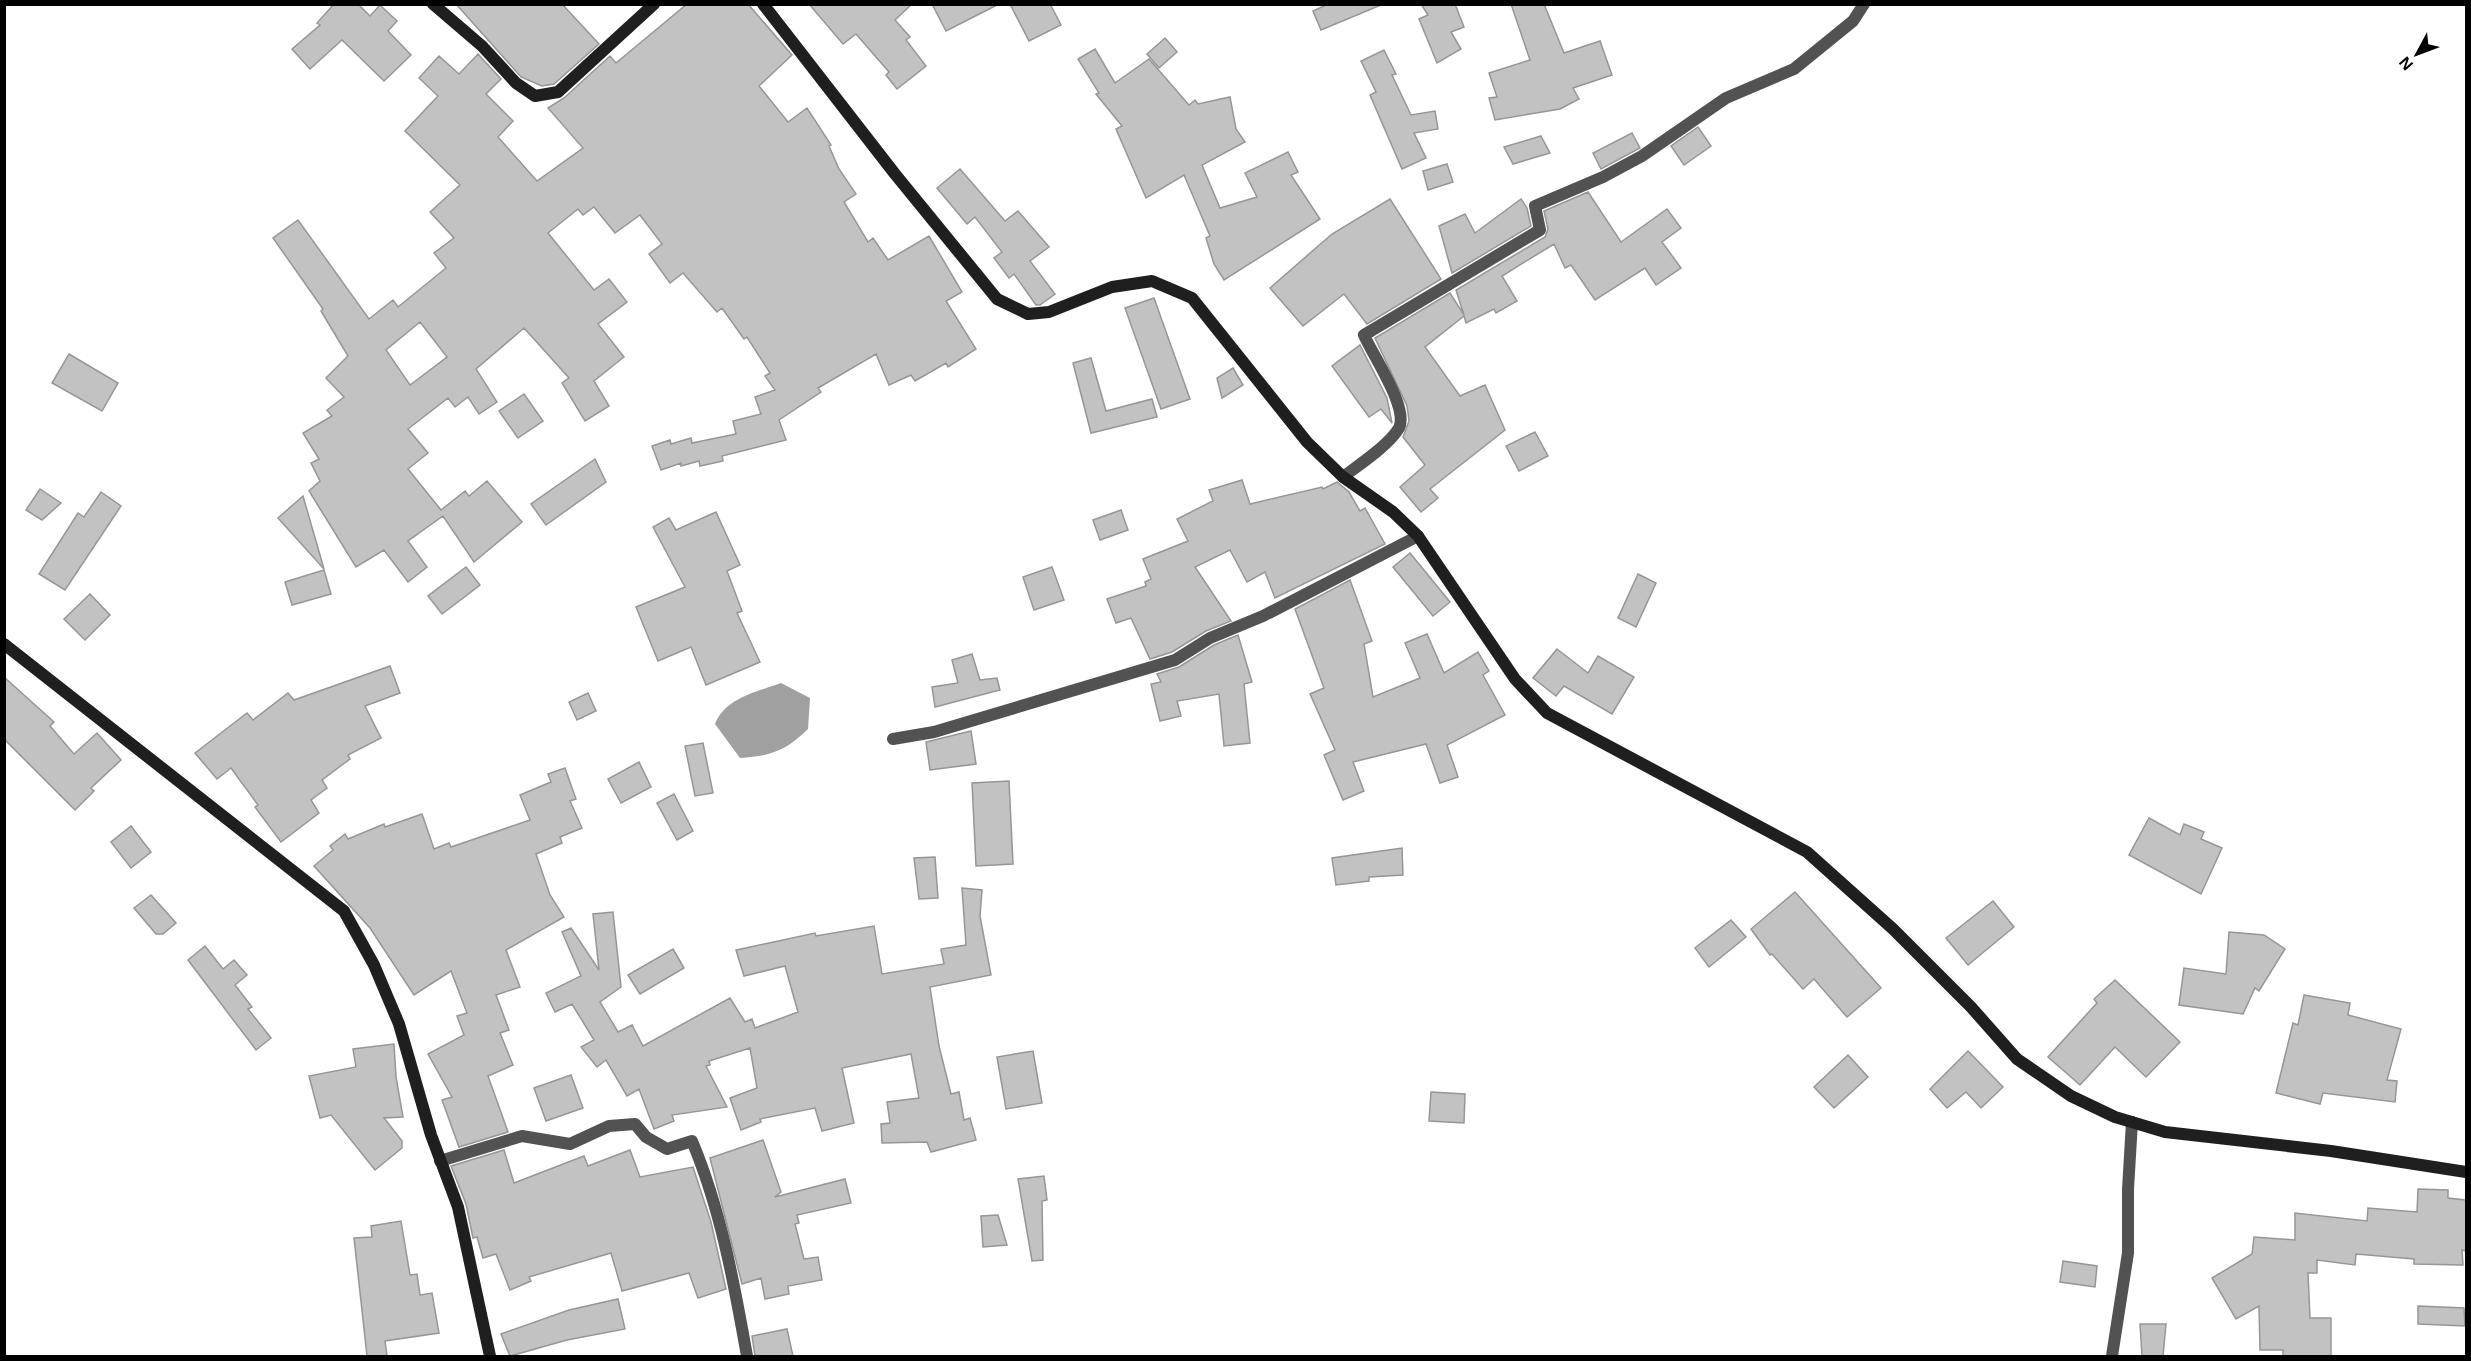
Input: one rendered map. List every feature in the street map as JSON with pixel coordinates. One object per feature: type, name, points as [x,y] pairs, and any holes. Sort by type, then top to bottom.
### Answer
[{"type":"street","points":[[433,4],[482,46],[516,83],[535,96],[558,92],[654,4]]},
{"type":"street","points":[[763,4],[895,174],[997,298],[1028,314],[1050,312],[1112,287],[1152,281],[1191,298],[1307,442],[1343,477],[1393,512],[1418,536],[1515,679],[1547,712],[1807,852],[1893,929],[1971,1007],[2017,1059],[2071,1096],[2115,1117],[2165,1132],[2331,1151],[2466,1172]]},
{"type":"street","points":[[1343,477],[1374,453],[1399,427],[1401,408],[1364,335],[1540,231],[1535,206],[1603,177],[1642,156],[1726,98],[1794,69],[1853,21],[1863,4]]},
{"type":"street","points":[[893,739],[934,732],[1175,660],[1210,638],[1263,616],[1418,536]]},
{"type":"street","points":[[4,644],[344,911],[375,965],[399,1024],[440,1161],[458,1207],[490,1356]]},
{"type":"street","points":[[2112,1356],[2128,1253],[2128,1189],[2132,1122]]},
{"type":"street","points":[[440,1161],[522,1136],[570,1144],[609,1126],[635,1124],[646,1137],[667,1149],[692,1141],[704,1170],[725,1238],[747,1356]]},
{"type":"shaded area","points":[[781,683],[810,698],[808,729],[792,743],[777,751],[740,758],[715,724],[726,708],[742,697]]},
{"type":"building","points":[[334,4],[358,4],[370,16],[380,5],[397,21],[388,31],[411,55],[384,81],[342,40],[310,69],[292,49],[320,25],[317,23]]},
{"type":"building","points":[[456,4],[562,4],[599,44],[554,84],[542,86],[521,77]]},
{"type":"building","points":[[687,4],[748,4],[792,55],[759,86],[788,122],[807,108],[831,145],[829,146],[839,169],[856,194],[844,202],[868,242],[873,238],[888,260],[929,236],[962,292],[946,301],[976,349],[948,367],[946,363],[915,381],[911,375],[889,385],[876,354],[818,388],[821,392],[779,420],[786,440],[722,456],[723,461],[700,466],[699,461],[681,466],[681,463],[661,470],[652,446],[670,440],[671,444],[691,438],[692,443],[736,434],[733,421],[761,414],[755,397],[775,390],[765,376],[770,373],[747,337],[744,339],[722,308],[717,312],[683,273],[670,283],[649,254],[662,244],[640,215],[615,233],[594,207],[583,215],[578,209],[548,233],[594,290],[609,279],[627,302],[598,324],[624,357],[594,381],[609,406],[585,421],[562,383],[569,378],[524,328],[476,369],[497,402],[479,414],[468,397],[455,407],[448,398],[408,429],[428,453],[408,469],[441,510],[465,491],[469,496],[487,481],[522,522],[474,562],[443,516],[408,541],[427,567],[408,582],[384,550],[356,567],[309,491],[320,481],[311,463],[319,459],[303,433],[332,416],[327,410],[344,397],[326,378],[348,356],[321,311],[323,309],[273,238],[298,220],[369,319],[393,300],[398,307],[446,268],[434,253],[454,238],[430,212],[460,185],[405,131],[438,96],[419,78],[439,56],[459,74],[478,54],[501,79],[486,94],[513,121],[498,137],[537,181],[583,148],[548,108],[564,98],[610,56],[616,63]],"holes":[[[420,322],[447,357],[410,385],[386,350]]]},
{"type":"building","points":[[809,4],[912,4],[895,20],[910,37],[906,40],[926,66],[897,89],[886,75],[889,72],[856,34],[843,44]]},
{"type":"building","points":[[932,4],[999,4],[946,31]]},
{"type":"building","points":[[1010,4],[1050,4],[1061,25],[1029,41]]},
{"type":"building","points":[[1328,4],[1381,5],[1321,30],[1313,11]]},
{"type":"building","points":[[1421,4],[1455,4],[1464,27],[1451,32],[1461,49],[1437,63],[1419,19],[1428,15]]},
{"type":"building","points":[[1511,4],[1544,4],[1564,53],[1600,41],[1612,75],[1573,88],[1579,99],[1560,109],[1495,120],[1489,98],[1497,97],[1489,73],[1530,60]]},
{"type":"building","points":[[1165,38],[1177,52],[1159,68],[1147,54]]},
{"type":"building","points":[[1095,49],[1115,83],[1149,59],[1189,105],[1195,100],[1198,104],[1230,97],[1236,129],[1245,142],[1202,165],[1220,208],[1257,197],[1245,173],[1288,152],[1298,172],[1291,175],[1320,219],[1224,280],[1214,264],[1206,238],[1210,236],[1184,175],[1146,198],[1116,129],[1122,126],[1096,94],[1099,93],[1078,59]]},
{"type":"building","points":[[1384,50],[1396,74],[1392,75],[1411,115],[1435,111],[1438,129],[1414,133],[1426,158],[1402,169],[1370,95],[1376,92],[1361,61]]},
{"type":"building","points":[[1698,127],[1711,146],[1684,165],[1671,146]]},
{"type":"building","points":[[1632,133],[1640,148],[1601,169],[1593,153]]},
{"type":"building","points":[[1541,136],[1550,153],[1513,164],[1504,147]]},
{"type":"building","points":[[1447,164],[1453,182],[1428,190],[1423,171]]},
{"type":"building","points":[[960,169],[1005,221],[1018,211],[1049,247],[1030,261],[1055,294],[1040,305],[1036,305],[1014,274],[1009,278],[994,258],[1002,252],[975,217],[967,224],[937,188]]},
{"type":"building","points":[[1588,192],[1621,242],[1667,209],[1681,228],[1662,242],[1681,268],[1656,285],[1645,268],[1595,300],[1571,265],[1565,268],[1554,244],[1502,276],[1517,301],[1496,313],[1494,309],[1466,323],[1464,316],[1425,347],[1460,396],[1485,385],[1505,430],[1430,489],[1438,498],[1421,512],[1400,487],[1425,465],[1403,437],[1409,421],[1407,406],[1375,338],[1450,293],[1464,315],[1456,290],[1545,237],[1548,229],[1544,211]]},
{"type":"building","points":[[1390,199],[1441,279],[1367,324],[1344,294],[1303,326],[1270,288],[1332,234]]},
{"type":"building","points":[[1521,199],[1527,208],[1531,226],[1452,273],[1439,226],[1465,214],[1475,233]]},
{"type":"building","points":[[1154,298],[1190,399],[1161,409],[1125,308]]},
{"type":"building","points":[[1360,345],[1387,398],[1392,423],[1381,409],[1369,417],[1332,366]]},
{"type":"building","points":[[69,354],[118,383],[102,411],[52,383]]},
{"type":"building","points":[[1091,358],[1106,411],[1152,399],[1157,417],[1091,433],[1073,363]]},
{"type":"building","points":[[1233,368],[1243,385],[1222,398],[1217,378]]},
{"type":"building","points":[[524,394],[543,421],[518,438],[499,411]]},
{"type":"building","points":[[1535,432],[1548,456],[1519,471],[1506,446]]},
{"type":"building","points":[[595,459],[606,482],[546,525],[531,504]]},
{"type":"building","points":[[1242,480],[1250,504],[1322,487],[1323,489],[1337,482],[1349,492],[1360,511],[1365,508],[1385,544],[1275,598],[1265,572],[1247,582],[1230,550],[1195,567],[1231,621],[1206,631],[1172,652],[1150,659],[1131,618],[1116,623],[1107,599],[1146,586],[1145,582],[1151,579],[1143,559],[1188,541],[1177,519],[1213,501],[1209,490]]},
{"type":"building","points":[[40,489],[61,503],[42,520],[26,510]]},
{"type":"building","points":[[101,492],[121,506],[65,590],[39,574],[78,513],[84,517]]},
{"type":"building","points":[[303,496],[324,569],[278,518]]},
{"type":"building","points":[[1121,510],[1128,530],[1100,540],[1093,520]]},
{"type":"building","points":[[716,512],[740,565],[727,571],[742,611],[737,613],[760,662],[706,685],[691,647],[658,661],[636,607],[685,587],[653,527],[669,518],[676,530]]},
{"type":"building","points":[[1410,553],[1450,602],[1433,616],[1393,567]]},
{"type":"building","points":[[466,567],[480,585],[442,614],[428,596]]},
{"type":"building","points":[[1052,567],[1064,600],[1034,610],[1023,577]]},
{"type":"building","points":[[324,570],[331,594],[292,605],[285,582]]},
{"type":"building","points":[[1638,574],[1656,583],[1636,627],[1618,618]]},
{"type":"building","points":[[1350,580],[1372,641],[1364,644],[1373,697],[1420,678],[1405,643],[1427,634],[1444,673],[1478,652],[1489,671],[1483,675],[1505,715],[1447,745],[1458,777],[1440,783],[1426,744],[1353,762],[1364,791],[1343,800],[1324,755],[1335,750],[1310,694],[1324,688],[1295,609]]},
{"type":"building","points":[[90,594],[110,615],[85,640],[64,619]]},
{"type":"building","points":[[1238,635],[1252,682],[1244,684],[1250,743],[1224,746],[1219,694],[1177,701],[1181,716],[1160,721],[1151,684],[1161,682],[1157,674],[1179,667],[1214,645]]},
{"type":"building","points":[[1557,649],[1588,673],[1598,656],[1634,677],[1612,714],[1564,686],[1556,696],[1533,678]]},
{"type":"building","points":[[972,654],[980,680],[997,678],[1000,690],[935,707],[932,687],[958,683],[952,660]]},
{"type":"building","points":[[390,666],[400,693],[365,706],[381,738],[348,755],[350,759],[322,780],[327,788],[311,800],[319,813],[281,842],[255,807],[258,805],[231,768],[217,779],[195,753],[247,713],[253,720],[288,693],[294,700]]},
{"type":"building","points":[[4,677],[54,722],[50,726],[74,754],[97,733],[121,760],[91,788],[94,791],[75,810],[4,739]]},
{"type":"building","points":[[588,693],[596,711],[577,720],[569,702]]},
{"type":"building","points":[[971,731],[976,764],[930,770],[926,742]]},
{"type":"building","points":[[703,743],[713,793],[695,796],[685,746]]},
{"type":"building","points":[[639,762],[651,787],[621,803],[608,779]]},
{"type":"building","points":[[565,768],[576,799],[570,801],[582,828],[560,837],[562,843],[536,854],[550,895],[564,917],[506,950],[520,987],[496,995],[509,1030],[500,1033],[513,1065],[488,1076],[508,1132],[459,1147],[442,1100],[452,1097],[428,1054],[464,1035],[457,1016],[467,1013],[451,971],[414,995],[370,928],[314,866],[333,850],[330,846],[345,834],[348,839],[384,824],[385,827],[422,814],[434,849],[449,843],[451,847],[530,820],[520,795],[551,782],[548,774]]},
{"type":"building","points":[[1009,781],[1013,864],[976,866],[972,783]]},
{"type":"building","points":[[674,794],[693,831],[677,840],[657,803]]},
{"type":"building","points":[[2149,818],[2180,835],[2184,824],[2204,832],[2201,839],[2222,848],[2201,894],[2129,855]]},
{"type":"building","points":[[131,826],[151,852],[131,868],[111,842]]},
{"type":"building","points":[[1402,848],[1403,875],[1369,877],[1369,881],[1336,885],[1332,858]]},
{"type":"building","points":[[935,857],[938,898],[919,899],[914,858]]},
{"type":"building","points":[[962,888],[982,890],[980,916],[991,975],[930,987],[939,1046],[951,1094],[959,1092],[964,1120],[970,1118],[976,1140],[931,1152],[927,1142],[882,1143],[881,1124],[890,1123],[887,1102],[919,1098],[911,1054],[842,1068],[854,1123],[822,1131],[815,1108],[760,1119],[761,1122],[741,1130],[730,1098],[757,1088],[750,1048],[709,1061],[710,1065],[706,1066],[727,1107],[672,1115],[674,1121],[654,1129],[639,1089],[627,1096],[606,1060],[597,1067],[581,1047],[594,1040],[572,1004],[555,1012],[546,993],[581,976],[562,932],[571,928],[599,970],[593,914],[613,912],[621,987],[600,1002],[618,1032],[632,1025],[643,1046],[730,998],[745,1022],[752,1019],[755,1028],[798,1012],[785,966],[744,976],[736,950],[815,933],[816,936],[874,926],[882,974],[944,964],[941,949],[966,945]]},
{"type":"building","points":[[1795,892],[1881,988],[1847,1017],[1814,979],[1803,989],[1772,954],[1770,955],[1751,929]]},
{"type":"building","points":[[151,895],[176,923],[163,934],[156,934],[134,908]]},
{"type":"building","points":[[1993,901],[2014,927],[1968,965],[1946,938]]},
{"type":"building","points":[[1731,920],[1746,937],[1709,967],[1695,948]]},
{"type":"building","points":[[2229,932],[2264,935],[2285,949],[2259,991],[2255,988],[2243,1014],[2179,1005],[2184,968],[2226,974]]},
{"type":"building","points":[[205,946],[223,969],[234,960],[247,975],[235,985],[252,1007],[248,1009],[271,1038],[256,1050],[188,960]]},
{"type":"building","points":[[673,949],[684,968],[640,994],[628,975]]},
{"type":"building","points":[[2115,980],[2180,1042],[2146,1077],[2115,1047],[2080,1085],[2048,1057],[2097,1003],[2094,999]]},
{"type":"building","points":[[2304,995],[2350,1003],[2348,1015],[2401,1029],[2387,1080],[2397,1081],[2395,1102],[2323,1093],[2320,1104],[2276,1093],[2293,1023],[2298,1025]]},
{"type":"building","points":[[394,1044],[396,1077],[403,1117],[384,1118],[402,1141],[402,1148],[375,1170],[331,1115],[320,1118],[309,1076],[356,1067],[353,1049]]},
{"type":"building","points":[[1033,1051],[1042,1103],[1006,1109],[997,1057]]},
{"type":"building","points":[[1968,1051],[2003,1087],[1981,1108],[1966,1092],[1947,1108],[1930,1089]]},
{"type":"building","points":[[1848,1055],[1868,1077],[1834,1108],[1814,1087]]},
{"type":"building","points":[[571,1075],[583,1108],[546,1121],[534,1088]]},
{"type":"building","points":[[1431,1092],[1465,1094],[1464,1123],[1429,1121]]},
{"type":"building","points":[[763,1140],[781,1192],[775,1197],[845,1179],[851,1203],[797,1215],[799,1223],[795,1224],[804,1259],[818,1257],[822,1280],[788,1286],[789,1294],[765,1299],[761,1278],[742,1284],[710,1158]]},
{"type":"building","points":[[504,1150],[514,1183],[584,1156],[588,1166],[630,1150],[640,1177],[693,1167],[711,1222],[726,1289],[698,1298],[689,1273],[622,1291],[611,1253],[529,1277],[531,1281],[510,1290],[496,1254],[483,1258],[477,1237],[473,1238],[466,1204],[451,1166]]},
{"type":"building","points":[[1044,1176],[1047,1200],[1042,1201],[1043,1260],[1032,1261],[1018,1179]]},
{"type":"building","points":[[2418,1189],[2448,1190],[2448,1198],[2466,1200],[2466,1251],[2462,1250],[2463,1265],[2414,1264],[2414,1259],[2356,1254],[2355,1265],[2317,1260],[2317,1273],[2308,1273],[2310,1318],[2331,1318],[2331,1356],[2283,1356],[2283,1350],[2260,1350],[2259,1306],[2236,1319],[2212,1278],[2252,1254],[2254,1237],[2295,1240],[2295,1213],[2367,1221],[2368,1208],[2417,1212]]},
{"type":"building","points":[[998,1215],[1007,1245],[983,1247],[981,1216]]},
{"type":"building","points":[[401,1221],[410,1275],[417,1274],[420,1295],[432,1293],[439,1333],[385,1341],[387,1356],[367,1356],[354,1238],[372,1237],[371,1226]]},
{"type":"building","points":[[2063,1261],[2097,1266],[2095,1287],[2060,1282]]},
{"type":"building","points":[[618,1299],[625,1329],[567,1340],[510,1356],[501,1334],[569,1310]]},
{"type":"building","points":[[2418,1306],[2464,1308],[2465,1326],[2418,1324]]},
{"type":"building","points":[[2140,1324],[2166,1324],[2163,1356],[2142,1356]]},
{"type":"building","points":[[787,1329],[793,1356],[755,1356],[752,1336]]}]
